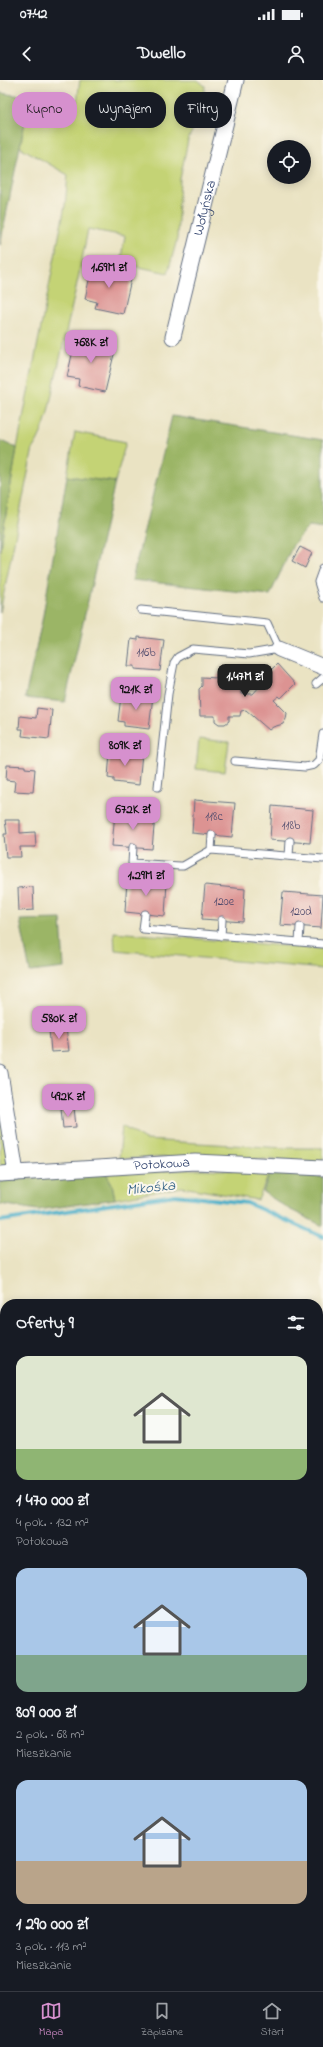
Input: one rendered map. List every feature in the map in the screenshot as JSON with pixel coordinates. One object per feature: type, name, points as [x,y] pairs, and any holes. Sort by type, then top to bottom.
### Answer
[{"type":"street","name":"Wołyńska","points":[[173,337],[236,80]]},
{"type":"street","points":[[279,649],[323,667]]},
{"type":"street","points":[[0,1073],[16,1173]]},
{"type":"street","name":"Potokowa","points":[[0,1174],[188,1162],[323,1168]]},
{"type":"lane","points":[[323,568],[318,582],[323,598]]},
{"type":"lane","points":[[141,610],[267,623],[279,649],[249,654],[193,649],[178,657],[174,663],[168,694],[158,788]]},
{"type":"lane","points":[[316,684],[323,678]]},
{"type":"lane","points":[[236,761],[309,767],[319,760],[323,734]]},
{"type":"lane","points":[[210,850],[212,835]]},
{"type":"lane","points":[[289,856],[290,841]]},
{"type":"lane","points":[[133,847],[132,863],[183,866],[210,850],[323,859]]},
{"type":"lane","points":[[145,914],[144,929],[323,944]]},
{"type":"lane","points":[[221,936],[222,920]]},
{"type":"lane","points":[[299,942],[300,927]]},
{"type":"green space","points":[[80,80],[198,80],[205,86],[205,92],[174,92],[174,128],[193,128],[188,140],[180,179],[177,239],[168,273],[120,263],[125,236],[88,229],[48,414],[42,432],[33,448],[0,612],[0,550],[17,448],[65,206],[68,175],[20,147],[24,128],[77,128],[77,102]]},
{"type":"green space","points":[[0,93],[12,95],[12,128],[24,128],[0,245]]},
{"type":"green space","points":[[172,416],[323,440],[323,528],[309,526],[293,545],[270,595],[132,580]]},
{"type":"green space","points":[[75,432],[126,442],[115,482],[67,476]]},
{"type":"green space","points":[[0,440],[17,448],[0,550]]},
{"type":"green space","points":[[67,476],[115,482],[65,702],[25,698],[42,621]]},
{"type":"green space","points":[[199,739],[229,742],[225,772],[196,769]]},
{"type":"green space","points":[[61,919],[64,968],[30,972],[20,920]]},
{"type":"green space","points":[[114,932],[323,949],[323,969],[115,950]]},
{"type":"green space","points":[[0,1108],[10,1168],[0,1167]]},
{"type":"green space","points":[[122,1126],[145,1140],[285,1148],[323,1148],[323,1163],[170,1157],[119,1159]]},
{"type":"green space","points":[[203,1169],[270,1172],[258,1200],[182,1187],[115,1199],[112,1184],[106,1173]]},
{"type":"green space","points":[[270,1172],[323,1177],[323,1226],[289,1209],[263,1192]]},
{"type":"green space","points":[[106,1173],[112,1184],[115,1199],[38,1210],[0,1204],[0,1180]]},
{"type":"building","points":[[92,266],[132,275],[123,314],[95,308],[97,302],[85,299]]},
{"type":"building","points":[[76,337],[116,346],[105,392],[78,386],[79,379],[67,377]]},
{"type":"building","points":[[300,547],[312,553],[305,568],[292,561]]},
{"type":"building","points":[[138,637],[164,640],[160,671],[135,669],[135,666],[128,666],[131,639],[138,640]]},
{"type":"building","points":[[277,664],[295,684],[281,698],[279,696],[274,700],[287,713],[283,724],[269,730],[246,710],[241,711],[240,716],[229,716],[229,721],[225,724],[219,724],[215,721],[215,716],[200,716],[199,689],[202,686],[202,677],[217,678],[218,674],[225,674],[225,677],[240,676],[241,694],[253,694],[268,677],[266,675]]},
{"type":"building","points":[[128,693],[153,696],[149,729],[124,726],[124,722],[118,721],[121,696],[127,696]]},
{"type":"building","points":[[37,708],[52,710],[49,739],[22,736],[23,729],[19,729],[20,716],[36,718]]},
{"type":"building","points":[[117,750],[142,753],[139,785],[114,782],[114,779],[108,778],[110,752],[116,753]]},
{"type":"building","points":[[7,765],[25,766],[25,768],[35,769],[33,792],[14,791],[15,781],[6,780]]},
{"type":"building","points":[[194,800],[235,803],[232,837],[192,833]]},
{"type":"building","points":[[272,806],[313,810],[310,843],[270,840]]},
{"type":"building","points":[[115,812],[155,816],[152,849],[112,846]]},
{"type":"building","points":[[5,820],[20,820],[20,833],[35,832],[36,847],[20,847],[21,857],[6,857],[4,834],[7,834]]},
{"type":"building","points":[[127,879],[167,882],[165,916],[125,912]]},
{"type":"building","points":[[205,885],[245,889],[243,922],[202,919]]},
{"type":"building","points":[[33,887],[34,910],[19,911],[18,888]]},
{"type":"building","points":[[283,892],[323,895],[321,928],[280,925]]},
{"type":"building","points":[[66,1028],[69,1051],[51,1052],[49,1029]]},
{"type":"building","points":[[74,1107],[76,1127],[63,1128],[61,1108]]},
{"type":"waterway","name":"Mikośka","points":[[0,1221],[175,1195],[247,1203],[323,1237]]}]
